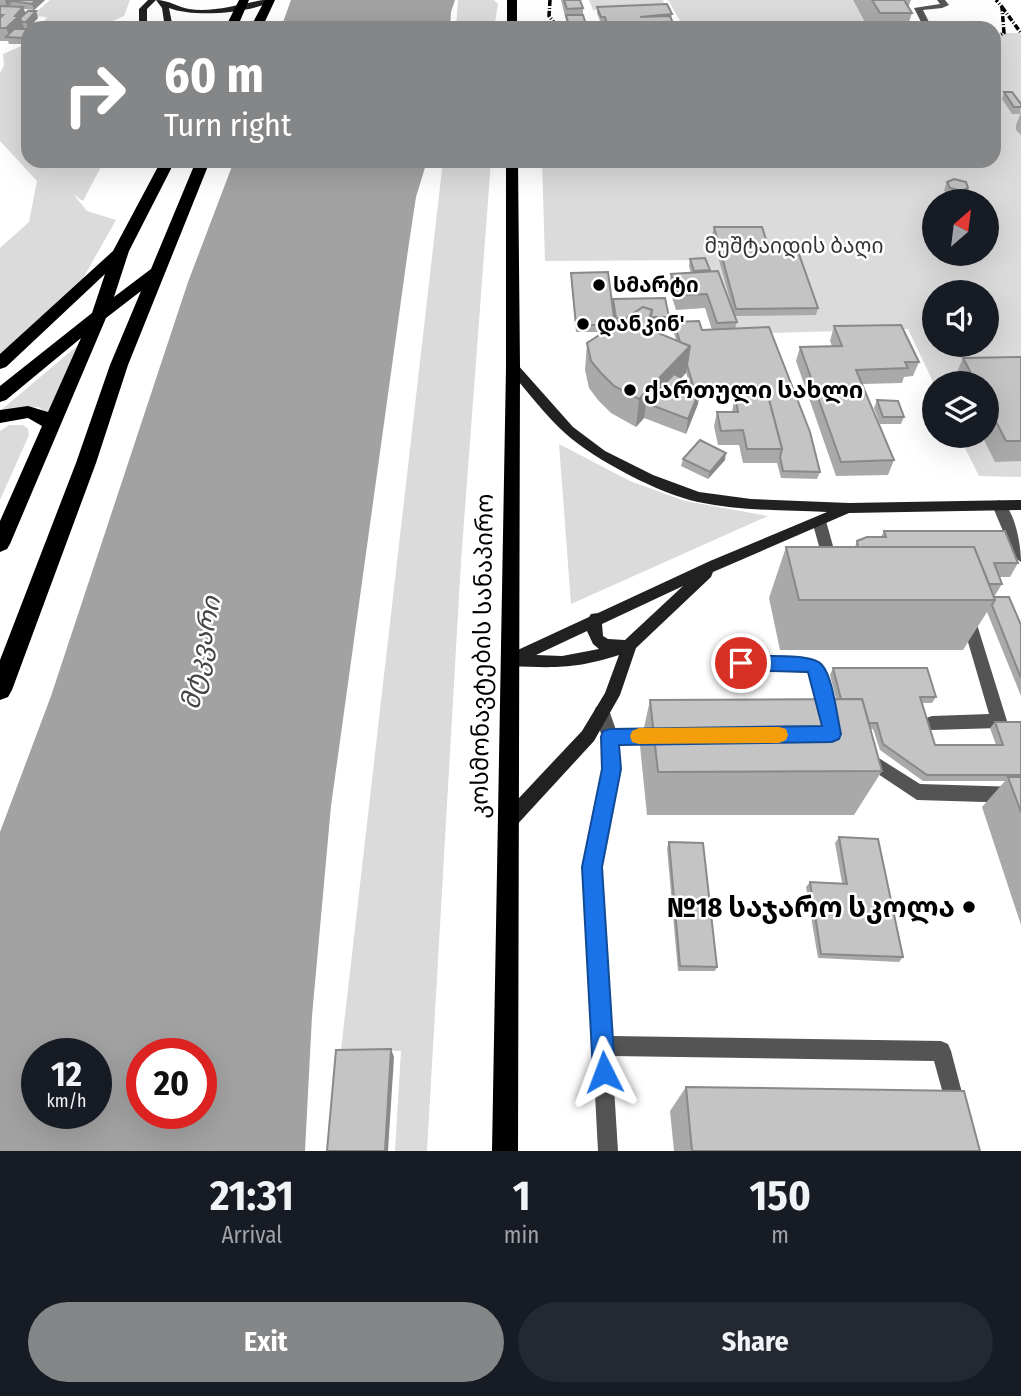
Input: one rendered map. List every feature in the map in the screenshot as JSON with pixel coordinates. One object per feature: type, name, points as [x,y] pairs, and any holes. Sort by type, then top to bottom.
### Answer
[{"type":"highway","points":[[260,21],[270,1]]},
{"type":"highway","points":[[234,21],[242,3]]},
{"type":"highway","points":[[0,544],[99,316],[121,251],[164,168]]},
{"type":"highway","points":[[0,690],[86,463],[119,365],[199,168]]},
{"type":"highway","points":[[0,363],[121,251]]},
{"type":"highway","points":[[0,397],[44,358],[157,271]]},
{"type":"highway","points":[[0,417],[17,412],[37,414],[43,416],[51,425]]},
{"type":"main road","points":[[144,21],[143,9],[152,0]]},
{"type":"main road","points":[[161,0],[172,8],[185,12],[270,1]]},
{"type":"main road","points":[[161,0],[166,8],[168,21]]},
{"type":"main road","points":[[512,0],[512,21]]},
{"type":"main road","name":"კოსმონავტების სანაპირო","points":[[505,1151],[513,367],[512,168]]},
{"type":"main road","points":[[513,367],[569,430],[601,454],[648,478],[698,497],[751,504],[849,508],[1021,505]]},
{"type":"main road","points":[[510,660],[596,618],[849,508]]},
{"type":"main road","points":[[510,660],[562,662],[586,659],[630,645],[715,565]]},
{"type":"main road","points":[[596,618],[593,631],[596,640],[604,646],[630,645]]},
{"type":"main road","points":[[508,822],[588,736],[612,695],[630,645]]},
{"type":"lane","points":[[924,21],[918,8],[942,6],[944,5],[941,0]]},
{"type":"lane","points":[[999,505],[1021,557]]},
{"type":"lane","points":[[820,521],[835,580]]},
{"type":"lane","points":[[932,723],[997,723],[1000,720],[963,600]]},
{"type":"lane","points":[[741,663],[814,667],[818,672],[832,734]]},
{"type":"lane","points":[[602,712],[610,737],[611,769],[592,867],[608,1151]]},
{"type":"lane","points":[[610,737],[679,736]]},
{"type":"lane","points":[[853,748],[917,792],[1021,795]]},
{"type":"lane","points":[[603,1045],[941,1051],[961,1126]]},
{"type":"green space","points":[[50,0],[130,0],[124,16],[112,21],[44,21],[47,17],[32,16]]},
{"type":"green space","points":[[458,0],[494,0],[498,4],[495,21],[456,21]]},
{"type":"green space","points":[[589,0],[663,0],[666,8],[593,10]]},
{"type":"green space","points":[[668,0],[853,0],[864,21],[680,21]]},
{"type":"green space","name":"მუშტაიდის ბაღი","points":[[1001,33],[1021,33],[1021,477],[979,476],[965,448],[999,448],[999,371],[928,371],[908,329],[737,334],[706,260],[545,261],[542,168],[1001,168]]},
{"type":"green space","points":[[21,46],[21,164],[0,141],[0,73],[4,65],[3,54]]},
{"type":"green space","points":[[25,168],[100,168],[83,201],[74,195],[87,211],[116,220],[77,289],[0,368],[0,248],[29,222],[37,181]]},
{"type":"green space","points":[[442,168],[490,168],[461,562],[427,1151],[395,1151],[401,1051],[341,1050]]},
{"type":"green space","points":[[83,341],[49,414],[38,407],[0,411]]},
{"type":"green space","points":[[9,425],[23,425],[28,429],[29,435],[0,500],[0,431]]},
{"type":"green space","points":[[559,444],[630,481],[685,501],[768,516],[571,604]]},
{"type":"water","points":[[291,0],[455,0],[450,21],[284,21]]},
{"type":"water","name":"მტკვარი","points":[[231,168],[425,168],[416,197],[408,250],[331,806],[312,1016],[305,1151],[0,1151],[0,832],[51,696],[188,282]]},
{"type":"building","points":[[12,0],[36,0],[32,4]]},
{"type":"building","points":[[564,0],[580,0],[583,8],[567,9]]},
{"type":"building","points":[[872,0],[904,0],[912,13],[880,13]]},
{"type":"building","points":[[667,4],[672,14],[640,17],[670,16],[672,21],[606,21],[605,17],[601,17],[597,7]]},
{"type":"building","points":[[0,6],[23,7],[15,16],[19,16],[6,28],[0,28],[0,18],[3,15],[0,15]]},
{"type":"building","points":[[28,11],[36,11],[27,21],[22,21],[20,18]]},
{"type":"building","points":[[566,15],[583,15],[585,21],[568,21]]},
{"type":"building","points":[[14,29],[21,29],[21,38],[6,37]]},
{"type":"building","points":[[1004,92],[1012,92],[1021,107],[1014,107]]},
{"type":"building","points":[[954,179],[966,182],[968,188],[950,188],[947,182]]},
{"type":"building","points":[[714,227],[762,227],[767,243],[795,243],[818,308],[736,309]]},
{"type":"building","points":[[705,258],[710,270],[694,271],[690,259]]},
{"type":"building","points":[[718,271],[737,322],[717,323],[707,294],[678,295],[671,274]]},
{"type":"building","points":[[608,272],[615,325],[576,325],[571,273]]},
{"type":"building","points":[[665,298],[669,317],[651,317],[652,310],[643,307],[627,318],[616,318],[613,299]]},
{"type":"building","points":[[643,307],[652,310],[646,328],[690,346],[639,399],[614,386],[601,373],[591,361],[587,343]]},
{"type":"building","points":[[699,321],[702,330],[769,327],[810,432],[820,472],[783,471],[780,457],[782,449],[768,396],[764,396],[761,386],[700,389],[693,385],[687,365],[690,346],[680,342],[674,322]]},
{"type":"building","points":[[901,325],[919,362],[905,362],[908,368],[856,370],[894,460],[841,462],[800,347],[842,346],[834,326]]},
{"type":"building","points":[[1021,357],[1021,441],[1006,441],[999,427],[999,371],[970,371],[963,358]]},
{"type":"building","points":[[674,374],[700,389],[688,419],[646,403]]},
{"type":"building","points":[[735,396],[768,396],[782,449],[747,449],[743,430],[721,431],[717,412],[738,412]]},
{"type":"building","points":[[877,400],[898,401],[904,417],[883,417]]},
{"type":"building","points":[[700,440],[726,453],[710,472],[683,459]]},
{"type":"building","points":[[884,531],[1005,531],[1018,563],[994,563],[1002,584],[989,584],[974,547],[858,547],[857,541],[867,537],[886,537]]},
{"type":"building","points":[[786,547],[974,547],[995,600],[799,600]]},
{"type":"building","points":[[994,597],[1009,597],[1021,625],[1021,678],[992,605]]},
{"type":"building","points":[[833,668],[927,668],[936,697],[920,697],[935,745],[1003,745],[995,722],[1021,722],[1021,775],[927,775],[883,744],[877,723],[869,723],[862,699],[841,699]]},
{"type":"building","points":[[862,699],[882,771],[658,772],[650,700]]},
{"type":"building","points":[[1008,777],[1021,777],[1021,812]]},
{"type":"building","points":[[839,837],[878,839],[903,957],[821,954],[810,882],[847,884]]},
{"type":"building","points":[[669,842],[703,843],[717,967],[680,966]]},
{"type":"building","points":[[391,1049],[385,1151],[327,1151],[336,1050]]},
{"type":"building","points":[[686,1087],[964,1091],[980,1151],[692,1151]]},
{"type":"railway","points":[[550,0],[549,16],[553,21]]},
{"type":"railway","points":[[996,0],[1002,7]]},
{"type":"railway","points":[[1001,34],[1004,33],[1002,7]]},
{"type":"railway","points":[[1002,7],[1021,33]]},
{"type":"slow traffic","points":[[639,736],[779,735]]},
{"type":"place","name":"სმარტი","points":[[599,285]]},
{"type":"place","name":"დანკინ'","points":[[583,324]]},
{"type":"place","name":"ქართული სახლი","points":[[630,390]]},
{"type":"place","name":"№18 საჯარო სკოლა","points":[[969,907]]},
{"type":"route","points":[[604,1072],[592,867],[611,769],[610,737],[832,734],[818,672],[814,667],[741,663]]}]
